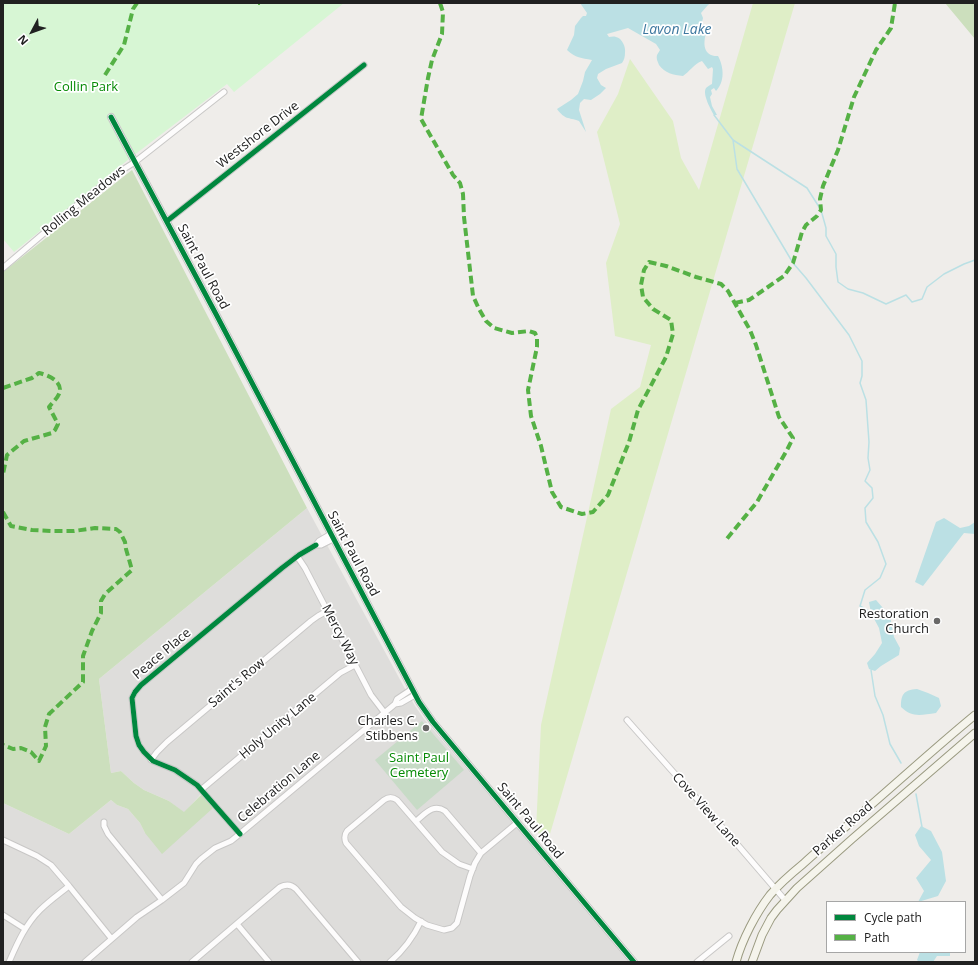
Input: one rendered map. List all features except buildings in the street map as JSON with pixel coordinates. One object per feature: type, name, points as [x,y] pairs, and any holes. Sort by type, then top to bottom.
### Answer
[{"type":"main road","name":"Parker Road","points":[[736,962],[752,924],[766,900],[775,889],[792,872],[844,829],[975,715]]},
{"type":"main road","name":"Parker Road","points":[[752,962],[766,926],[785,900],[852,839],[975,733]]},
{"type":"street","name":"Westshore Drive","points":[[167,221],[364,66]]},
{"type":"street","name":"Rolling Meadows","points":[[3,268],[77,205],[119,172],[135,162],[224,92]]},
{"type":"street","name":"Saint Paul Road","points":[[111,117],[415,695],[433,722],[634,962]]},
{"type":"street","name":"Peace Place","points":[[240,834],[202,790],[192,781],[181,774],[151,760],[141,748],[136,736],[132,701],[133,694],[141,685],[284,566],[297,556],[316,545],[321,546],[332,536]]},
{"type":"street","name":"Mercy Way","points":[[297,556],[305,568],[371,696],[384,712]]},
{"type":"street","name":"Saint's Row","points":[[151,760],[167,742],[311,621],[327,611]]},
{"type":"street","name":"Holy Unity Lane","points":[[202,790],[340,673],[355,665]]},
{"type":"street","name":"Celebration Lane","points":[[85,962],[137,917],[184,883],[201,859],[215,848],[232,840],[240,834],[412,688]]},
{"type":"street","name":"Celebration Lane","points":[[395,704],[401,703],[415,695]]},
{"type":"street","name":"Cove View Lane","points":[[627,720],[785,900]]},
{"type":"street","points":[[473,869],[459,864],[442,852],[397,800],[392,797],[384,800],[347,831],[344,838],[346,843],[401,907],[427,925],[444,930],[452,928],[457,923],[475,863],[481,853],[517,823]]},
{"type":"street","points":[[416,821],[430,809],[442,809],[481,853]]},
{"type":"street","points":[[104,822],[105,830],[162,900]]},
{"type":"street","points":[[3,840],[37,856],[51,865],[111,938]]},
{"type":"street","points":[[192,962],[280,888],[286,885],[290,885],[296,889],[358,962]]},
{"type":"street","points":[[9,962],[19,939],[40,910],[69,886]]},
{"type":"street","points":[[3,915],[25,929]]},
{"type":"street","points":[[390,962],[410,942],[421,921]]},
{"type":"street","points":[[237,924],[270,962]]},
{"type":"street","points":[[697,962],[728,936]]},
{"type":"street","points":[[91,957],[95,962]]},
{"type":"shaded area","points":[[307,508],[404,687],[424,719],[632,962],[3,962],[3,803],[69,834],[111,800],[117,805],[128,809],[140,823],[145,833],[213,808],[201,794],[184,813],[169,801],[144,790],[121,771],[111,773],[99,679]]},
{"type":"green space","name":"Collin Park","points":[[3,3],[344,3],[234,92],[227,84],[129,159],[14,252],[3,239]]},
{"type":"green space","points":[[753,3],[795,3],[547,844],[536,830],[541,725],[611,409],[640,387],[651,345],[615,336],[606,263],[620,224],[597,132],[618,94],[630,59],[673,121],[681,158],[699,190]]},
{"type":"green space","points":[[945,3],[975,3],[975,39]]},
{"type":"green space","points":[[132,170],[307,508],[99,679],[111,773],[121,771],[144,790],[169,801],[184,812],[202,794],[213,808],[162,854],[128,809],[117,805],[111,800],[69,834],[3,803],[3,272]]},
{"type":"green space","name":"Saint Paul Cemetery","points":[[422,721],[464,770],[417,810],[375,760]]},
{"type":"water","name":"Lavon Lake","points":[[580,3],[711,3],[701,13],[703,18],[702,22],[707,29],[704,43],[706,50],[711,55],[718,56],[723,74],[721,83],[716,91],[714,88],[711,90],[712,94],[710,97],[712,106],[717,115],[714,115],[707,102],[705,94],[706,88],[712,84],[712,67],[708,69],[702,61],[696,64],[683,76],[670,73],[659,65],[657,55],[660,50],[656,44],[628,28],[607,34],[609,37],[616,37],[622,41],[625,48],[625,57],[622,63],[606,69],[598,74],[597,78],[601,85],[606,88],[591,100],[584,99],[580,103],[579,110],[586,132],[579,121],[562,115],[557,109],[578,94],[585,72],[592,60],[576,56],[567,50],[574,35],[575,26],[583,16],[586,16],[587,13]]},
{"type":"water","points":[[944,518],[960,528],[969,526],[975,522],[975,534],[964,533],[923,586],[915,582],[936,522]]},
{"type":"water","points":[[876,600],[890,616],[894,637],[900,648],[899,655],[875,671],[869,669],[867,663],[882,643],[879,628],[871,613],[869,602]]},
{"type":"water","points":[[917,689],[939,698],[941,706],[936,713],[917,715],[909,713],[901,707],[902,696],[906,692]]},
{"type":"water","points":[[921,826],[931,831],[942,852],[946,881],[938,896],[921,901],[919,901],[924,891],[916,878],[931,860],[919,846],[915,835]]},
{"type":"water","points":[[920,953],[950,953],[950,956],[937,956],[933,962],[919,962],[917,960]]},
{"type":"waterway","points":[[714,115],[733,140],[807,188],[821,210],[826,228],[826,236],[836,254],[838,282],[848,289],[863,293],[886,304],[906,295],[912,302],[922,299],[927,287],[944,274],[975,260]]},
{"type":"waterway","points":[[733,140],[737,169],[793,263],[849,335],[862,361],[862,376],[860,383],[866,400],[869,442],[868,458],[870,470],[865,481],[872,488],[873,498],[865,508],[866,522],[878,542],[886,564],[880,578],[865,590],[860,606],[872,613]]},
{"type":"waterway","points":[[872,669],[875,696],[883,715],[890,744],[901,763]]},
{"type":"waterway","points":[[916,794],[922,827]]},
{"type":"marked path","points":[[105,75],[124,45],[133,9],[137,3]]},
{"type":"marked path","points":[[440,3],[443,12],[442,34],[432,60],[421,119],[453,175],[460,183],[463,194],[464,217],[473,296],[479,309],[486,321],[494,328],[512,333],[529,331],[535,333],[537,337],[537,347],[528,390],[531,416],[541,446],[552,492],[561,507],[582,514],[593,512],[608,495],[629,442],[638,410],[666,357],[673,334],[671,320],[653,309],[643,297],[641,285],[644,270],[649,262],[666,266],[721,284],[728,291],[750,330],[779,417],[793,438],[757,502],[725,541]]},
{"type":"marked path","points":[[735,303],[749,300],[784,276],[793,263],[802,232],[806,225],[817,216],[821,210],[820,199],[823,186],[838,150],[854,97],[876,50],[891,28],[895,3]]},
{"type":"marked path","points":[[3,388],[32,378],[39,373],[56,381],[60,387],[57,398],[49,407],[58,424],[55,430],[52,433],[24,441],[7,455],[3,474]]},
{"type":"marked path","points":[[3,512],[11,526],[32,530],[74,531],[95,528],[116,529],[120,532],[125,542],[132,570],[105,594],[101,601],[101,613],[92,631],[83,656],[83,682],[49,714],[45,727],[46,746],[39,761],[31,752],[21,748],[13,749],[3,745]]},
{"type":"cycle path","points":[[167,221],[364,65]]},
{"type":"cycle path","points":[[111,117],[419,702],[433,722],[634,962]]},
{"type":"cycle path","points":[[240,834],[197,785],[175,770],[153,761],[144,752],[139,745],[136,736],[132,698],[141,685],[282,568],[299,555],[316,545]]},
{"type":"place","name":"Restoration Church","points":[[937,621]]},
{"type":"place","name":"Charles C. Stibbens","points":[[426,728]]}]
